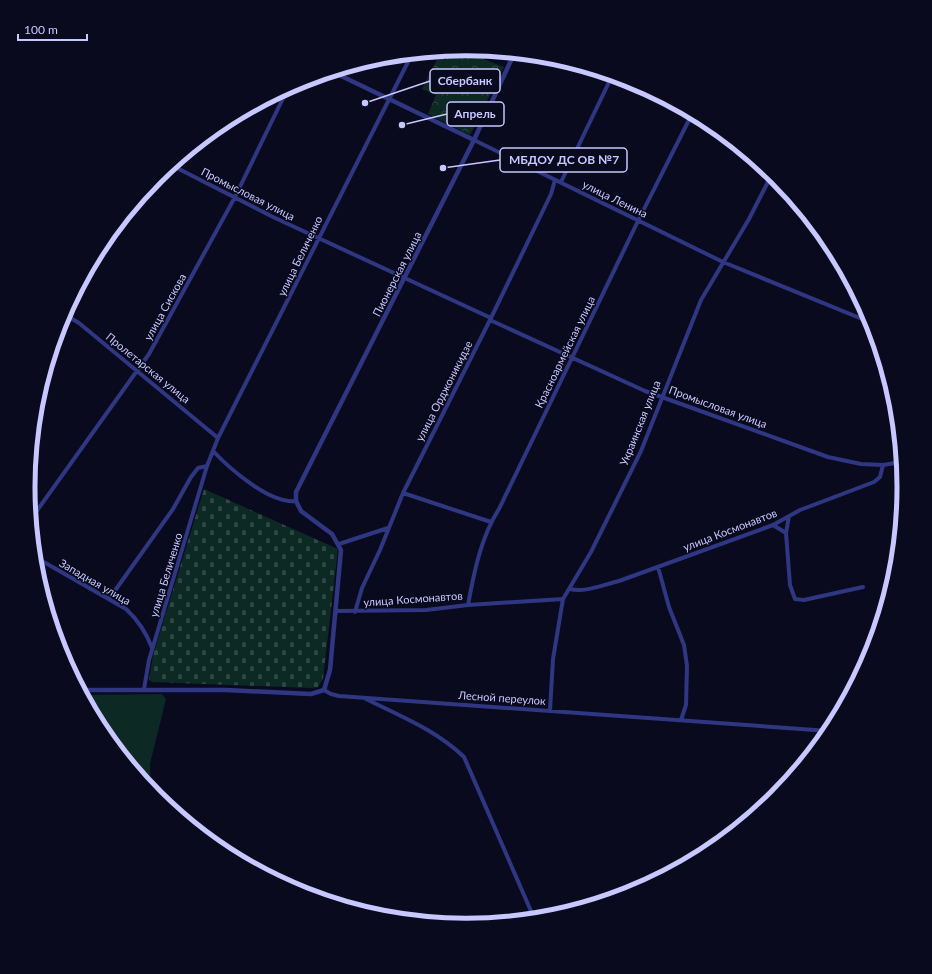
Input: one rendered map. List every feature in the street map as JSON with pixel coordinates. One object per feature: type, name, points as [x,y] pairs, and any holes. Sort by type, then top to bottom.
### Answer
[{"type":"street","name":"Пионерская улица","points":[[296,501],[296,492],[405,279],[474,140],[512,59]]},
{"type":"street","name":"улица Беличенко","points":[[144,689],[152,648],[207,466],[218,438],[295,288],[318,238],[388,98],[409,60]]},
{"type":"street","name":"улица Ленина","points":[[340,75],[723,262],[863,319]]},
{"type":"street","points":[[561,182],[610,81]]},
{"type":"street","name":"улица Сискова","points":[[36,512],[138,372],[183,293],[235,196],[284,96]]},
{"type":"street","name":"Красноармейская улица","points":[[468,604],[473,577],[491,522],[499,509],[638,221],[690,119]]},
{"type":"street","name":"Промысловая улица","points":[[177,168],[318,238],[645,391],[828,457],[862,464],[882,465],[896,463]]},
{"type":"street","name":"улица Орджоникидзе","points":[[355,612],[362,588],[380,550],[403,493],[491,319],[551,194],[555,180]]},
{"type":"street","name":"Украинская улица","points":[[550,710],[553,659],[563,599],[570,590],[591,552],[641,451],[661,396],[701,300],[749,219],[769,180]]},
{"type":"street","name":"Пролетарская улица","points":[[70,318],[79,323],[218,438]]},
{"type":"street","points":[[86,690],[226,690],[311,694],[324,690],[330,670],[342,558],[339,544],[332,534],[301,511],[296,501],[288,502],[272,497],[233,470],[213,451]]},
{"type":"street","name":"улица Космонавтов","points":[[570,590],[594,587],[658,567],[773,525],[789,516],[874,482],[880,477],[882,465]]},
{"type":"street","name":"улица Беличенко","points":[[109,599],[173,509],[191,477],[198,468],[207,466]]},
{"type":"street","points":[[403,493],[491,522]]},
{"type":"street","points":[[789,516],[786,533],[790,585],[795,599],[804,600],[863,587]]},
{"type":"street","points":[[773,525],[786,533]]},
{"type":"street","points":[[339,544],[388,528]]},
{"type":"street","name":"Западная улица","points":[[42,561],[126,609],[137,619],[146,633],[152,648]]},
{"type":"street","points":[[658,567],[669,607],[684,645],[687,666],[686,705],[681,720]]},
{"type":"street","name":"улица Космонавтов","points":[[336,612],[426,610],[468,604],[563,599]]},
{"type":"street","name":"Лесной переулок","points":[[324,690],[335,695],[364,698],[821,730]]},
{"type":"street","points":[[364,698],[429,730],[450,743],[464,757],[532,913]]},
{"type":"green space","points":[[477,56],[504,67],[470,135],[428,114],[436,95],[422,89],[438,57]]},
{"type":"green space","points":[[204,489],[338,549],[323,679],[318,687],[152,682],[149,680],[153,655]]},
{"type":"green space","points":[[162,694],[166,699],[150,764],[151,781],[124,749],[89,695]]},
{"type":"place","name":"Сбербанк","points":[[365,103]]},
{"type":"place","name":"Апрель","points":[[402,125]]},
{"type":"place","name":"МБДОУ ДС ОВ №7","points":[[443,168]]}]
